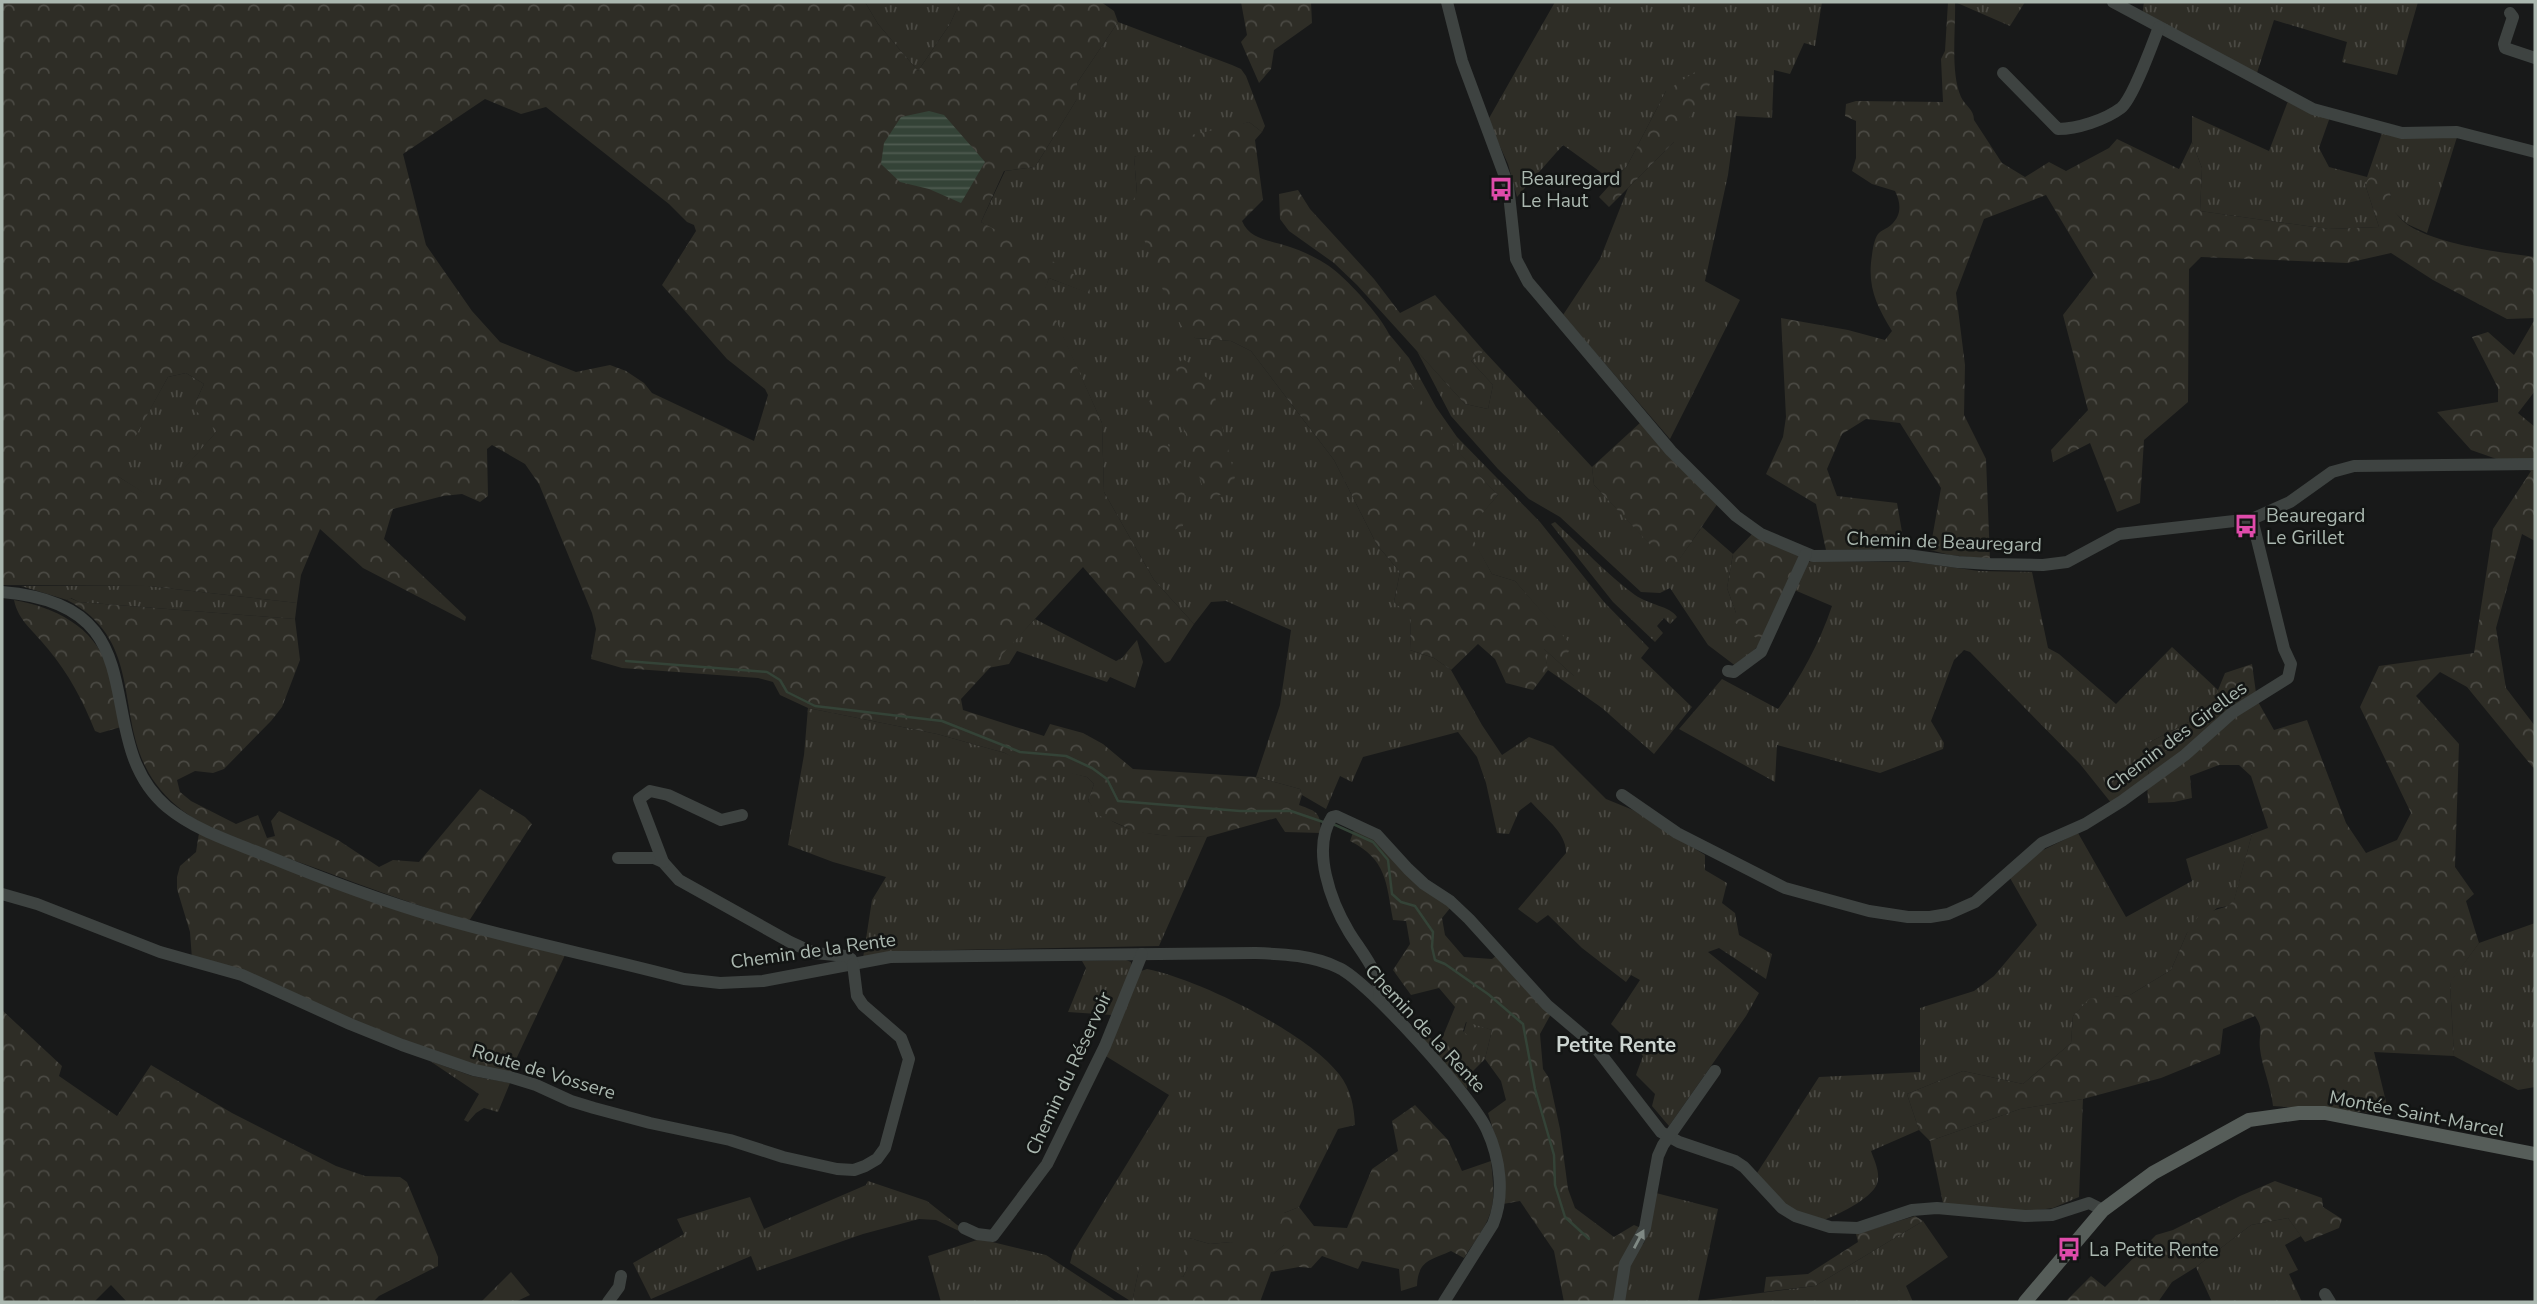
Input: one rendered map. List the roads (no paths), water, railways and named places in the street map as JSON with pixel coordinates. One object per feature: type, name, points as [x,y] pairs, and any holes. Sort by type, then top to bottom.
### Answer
[{"type":"main road","name":"Montée Saint-Marcel","points":[[2025,1302],[2103,1210],[2153,1173],[2249,1120],[2267,1116],[2325,1113],[2535,1154]]},
{"type":"street","name":"Chemin de Beauregard","points":[[1447,2],[1462,61],[1508,185],[1516,259],[1528,282],[1671,451],[1736,516],[1750,527],[1806,554],[1824,557],[1907,555],[1958,562],[2043,565],[2076,559],[2119,534],[2252,519],[2290,502],[2332,472],[2354,466],[2535,464]]},
{"type":"street","points":[[2113,2],[2314,109],[2402,133],[2457,132],[2535,152]]},
{"type":"street","points":[[2510,13],[2513,17],[2505,48],[2535,58]]},
{"type":"street","points":[[2003,73],[2058,129],[2076,129],[2122,107],[2142,70],[2159,27]]},
{"type":"street","name":"Chemin des Girelles","points":[[1622,795],[1677,832],[1785,888],[1842,905],[1908,917],[1930,917],[1963,908],[2001,881],[2042,843],[2085,824],[2122,802],[2185,755],[2232,713],[2288,678],[2291,664],[2284,649],[2252,519]]},
{"type":"street","points":[[1728,671],[1734,672],[1761,652],[1806,554]]},
{"type":"street","name":"Chemin de la Rente","points":[[2,592],[38,598],[69,610],[100,639],[113,665],[132,753],[144,780],[167,806],[201,829],[324,879],[435,917],[684,979],[720,983],[763,981],[890,957],[1255,953],[1306,958],[1341,968],[1360,981],[1379,1000],[1475,1109],[1486,1127],[1495,1155],[1500,1191],[1496,1216],[1444,1302]]},
{"type":"street","points":[[742,815],[721,820],[668,795],[650,791],[639,799],[663,862],[679,880],[790,942],[814,953],[851,958],[853,964]]},
{"type":"street","points":[[1379,1000],[1377,979],[1347,929],[1327,884],[1323,860],[1328,824],[1336,816],[1377,835],[1416,877],[1450,901],[1547,1005],[1593,1044],[1661,1132],[1669,1138],[1744,1167],[1787,1212],[1830,1227],[1858,1228],[1912,1210],[1937,1208],[2025,1216],[2052,1215],[2089,1203],[2103,1210]]},
{"type":"street","points":[[618,858],[648,857],[663,862]]},
{"type":"street","name":"Route de Vossere","points":[[2,894],[37,904],[160,953],[242,975],[361,1029],[463,1066],[510,1077],[605,1111],[730,1140],[806,1163],[844,1170],[866,1166],[877,1159],[886,1148],[909,1059],[901,1038],[863,1005],[858,996],[853,964]]},
{"type":"street","name":"Chemin du Réservoir","points":[[964,1228],[986,1237],[999,1232],[1020,1198],[1041,1173],[1105,1046],[1142,954]]},
{"type":"street","points":[[1619,1302],[1625,1264],[1645,1228],[1658,1156],[1715,1070]]},
{"type":"street","points":[[608,1302],[619,1287],[621,1276]]},
{"type":"waterway","points":[[626,661],[767,672],[780,680],[787,692],[815,706],[942,721],[1020,752],[1066,756],[1092,768],[1107,779],[1118,801],[1240,811],[1291,811],[1326,823]]},
{"type":"waterway","points":[[1333,824],[1373,842],[1388,860],[1392,894],[1401,902],[1415,906],[1433,932],[1435,960],[1488,994],[1523,1024],[1535,1089],[1554,1155],[1555,1185],[1565,1217],[1589,1239]]},
{"type":"place","name":"Beauregard Le Haut","points":[[1501,189]]},
{"type":"place","name":"Beauregard Le Grillet","points":[[2246,526]]},
{"type":"place","name":"La Petite Rente","points":[[2069,1249]]},
{"type":"district","name":"Petite Rente","points":[[1616,1045]]}]
